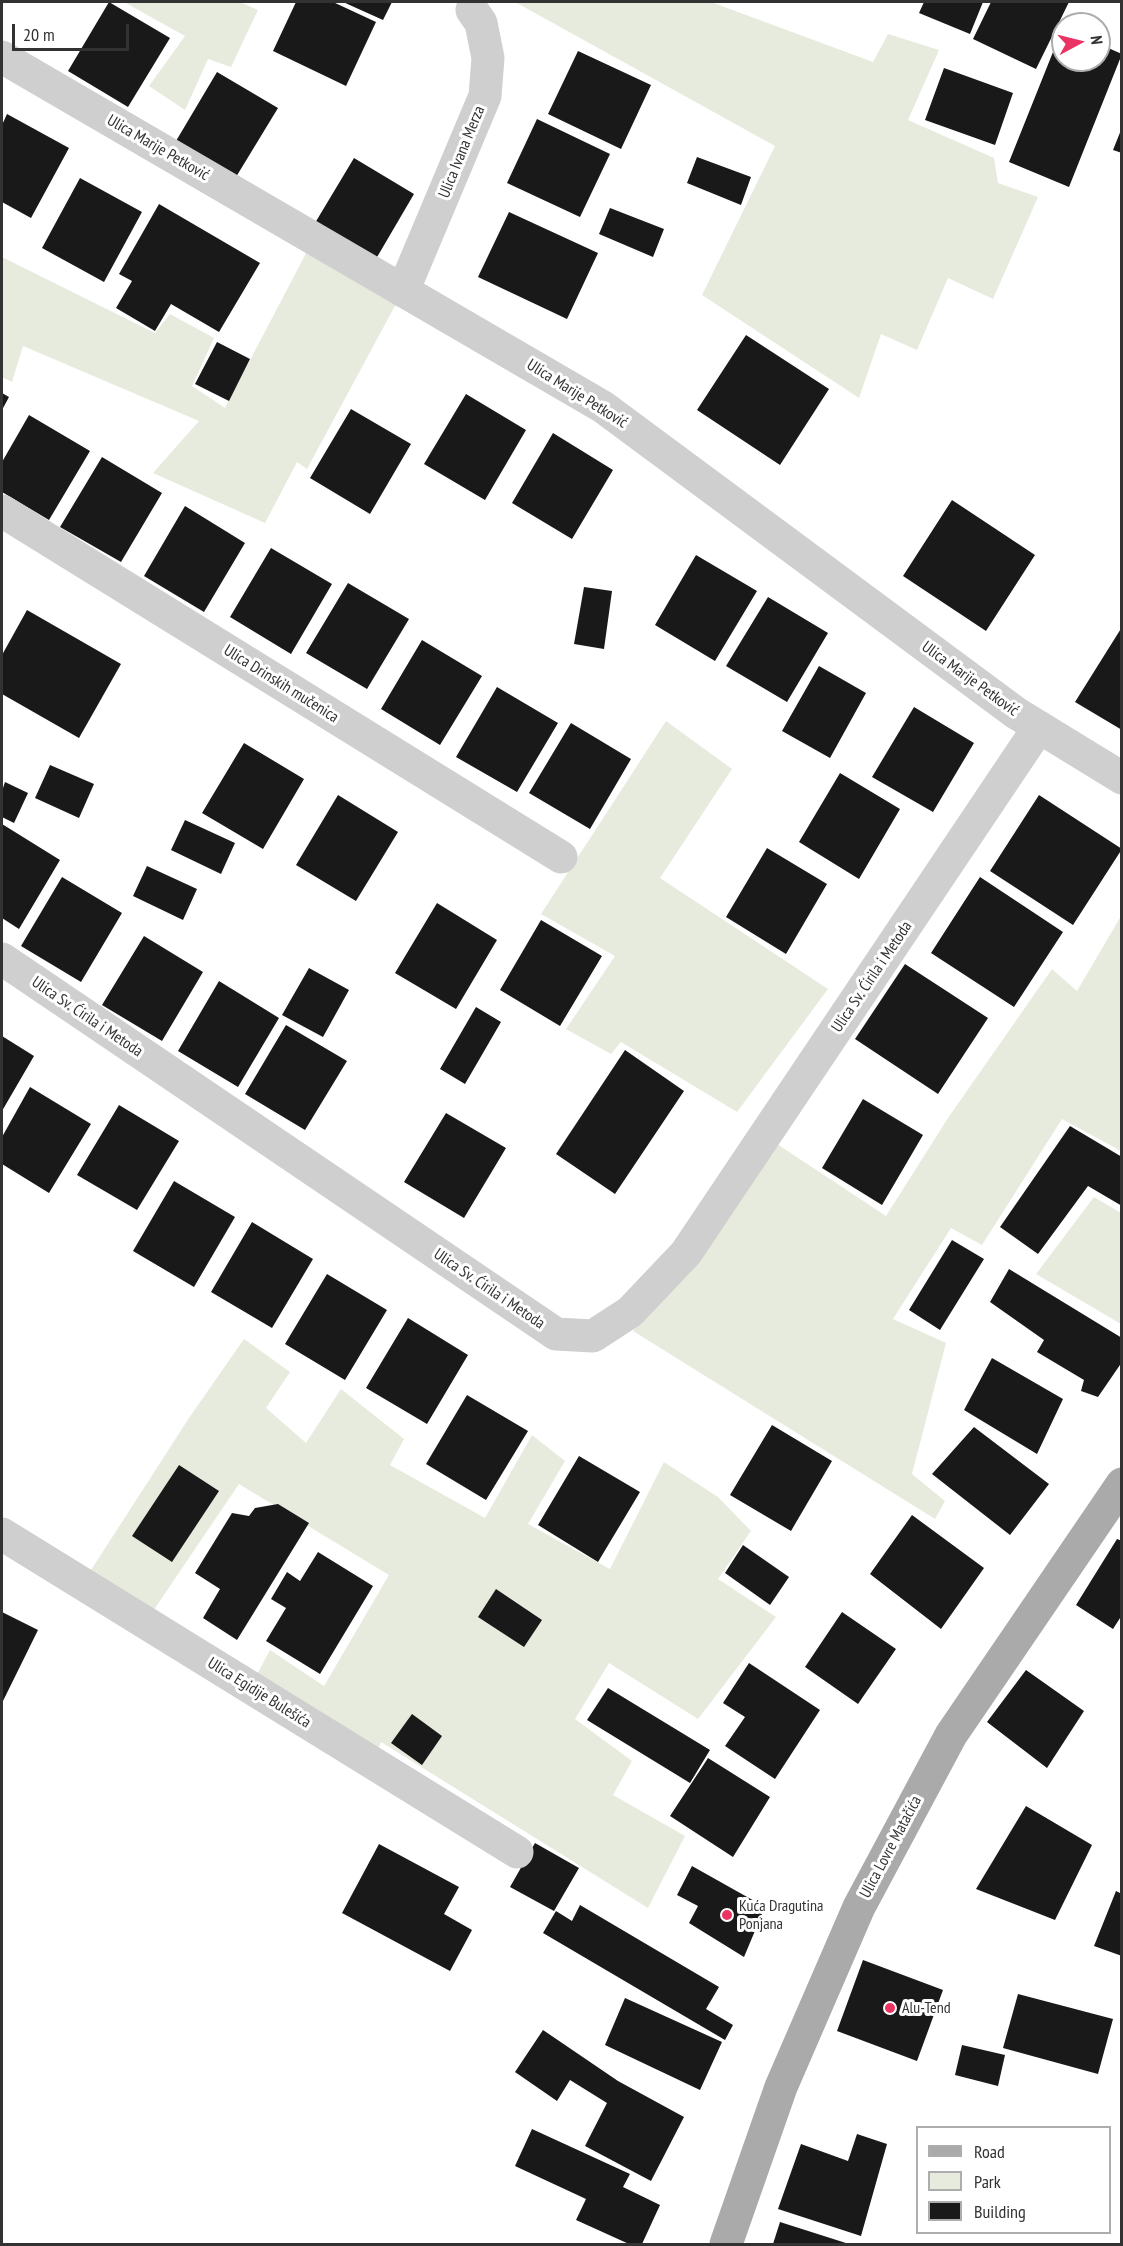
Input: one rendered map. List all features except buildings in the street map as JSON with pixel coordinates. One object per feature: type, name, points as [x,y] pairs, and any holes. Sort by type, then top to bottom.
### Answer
[{"type":"main road","name":"Ulica Lovre Matačića","points":[[726,2244],[781,2087],[859,1907],[951,1735],[1122,1484]]},
{"type":"street","name":"Ulica Ivana Merza","points":[[404,291],[485,96],[488,58],[481,22],[472,10]]},
{"type":"street","name":"Ulica Marije Petković","points":[[2,57],[603,407],[1016,713],[1122,778]]},
{"type":"street","name":"Ulica Drinskih mučenica","points":[[2,511],[561,857]]},
{"type":"street","name":"Ulica Sv. Ćirila i Metoda","points":[[2,959],[556,1334],[593,1336],[630,1312],[686,1253],[1040,727]]},
{"type":"street","name":"Ulica Egidije Bulešića","points":[[2,1534],[517,1852]]},
{"type":"green space","points":[[124,2],[240,2],[258,10],[231,67],[208,59],[185,110],[149,86],[185,36]]},
{"type":"green space","points":[[515,2],[711,2],[873,62],[888,34],[939,50],[908,120],[994,158],[998,183],[1038,197],[993,299],[948,278],[917,350],[881,334],[859,398],[702,295],[775,146]]},
{"type":"green space","points":[[314,238],[403,291],[307,469],[297,462],[265,523],[153,473],[199,421],[23,346],[12,382],[2,377],[2,257],[155,333],[170,314],[214,338],[192,386],[225,408]]},
{"type":"green space","points":[[666,721],[732,769],[660,878],[828,989],[737,1112],[621,1042],[611,1054],[566,1029],[615,956],[541,914]]},
{"type":"green space","points":[[1121,916],[1121,1151],[1062,1119],[982,1245],[951,1228],[893,1319],[946,1343],[912,1474],[945,1501],[935,1519],[633,1331],[771,1140],[886,1216],[948,1118],[1052,969],[1077,991]]},
{"type":"green space","points":[[1094,1197],[1121,1213],[1121,1324],[1036,1274]]},
{"type":"green space","points":[[244,1339],[290,1372],[266,1408],[306,1443],[341,1389],[404,1439],[390,1465],[485,1518],[532,1435],[565,1461],[528,1524],[610,1569],[664,1462],[718,1497],[751,1531],[718,1579],[776,1617],[698,1719],[609,1663],[575,1719],[632,1761],[613,1795],[685,1836],[648,1908],[381,1742],[375,1757],[253,1682],[270,1650],[324,1686],[389,1575],[239,1484],[145,1623],[82,1584],[189,1418]]},
{"type":"place","name":"Kuća Dragutina Ponjana","points":[[727,1915]]},
{"type":"place","name":"Alu-Tend","points":[[890,2008]]}]
